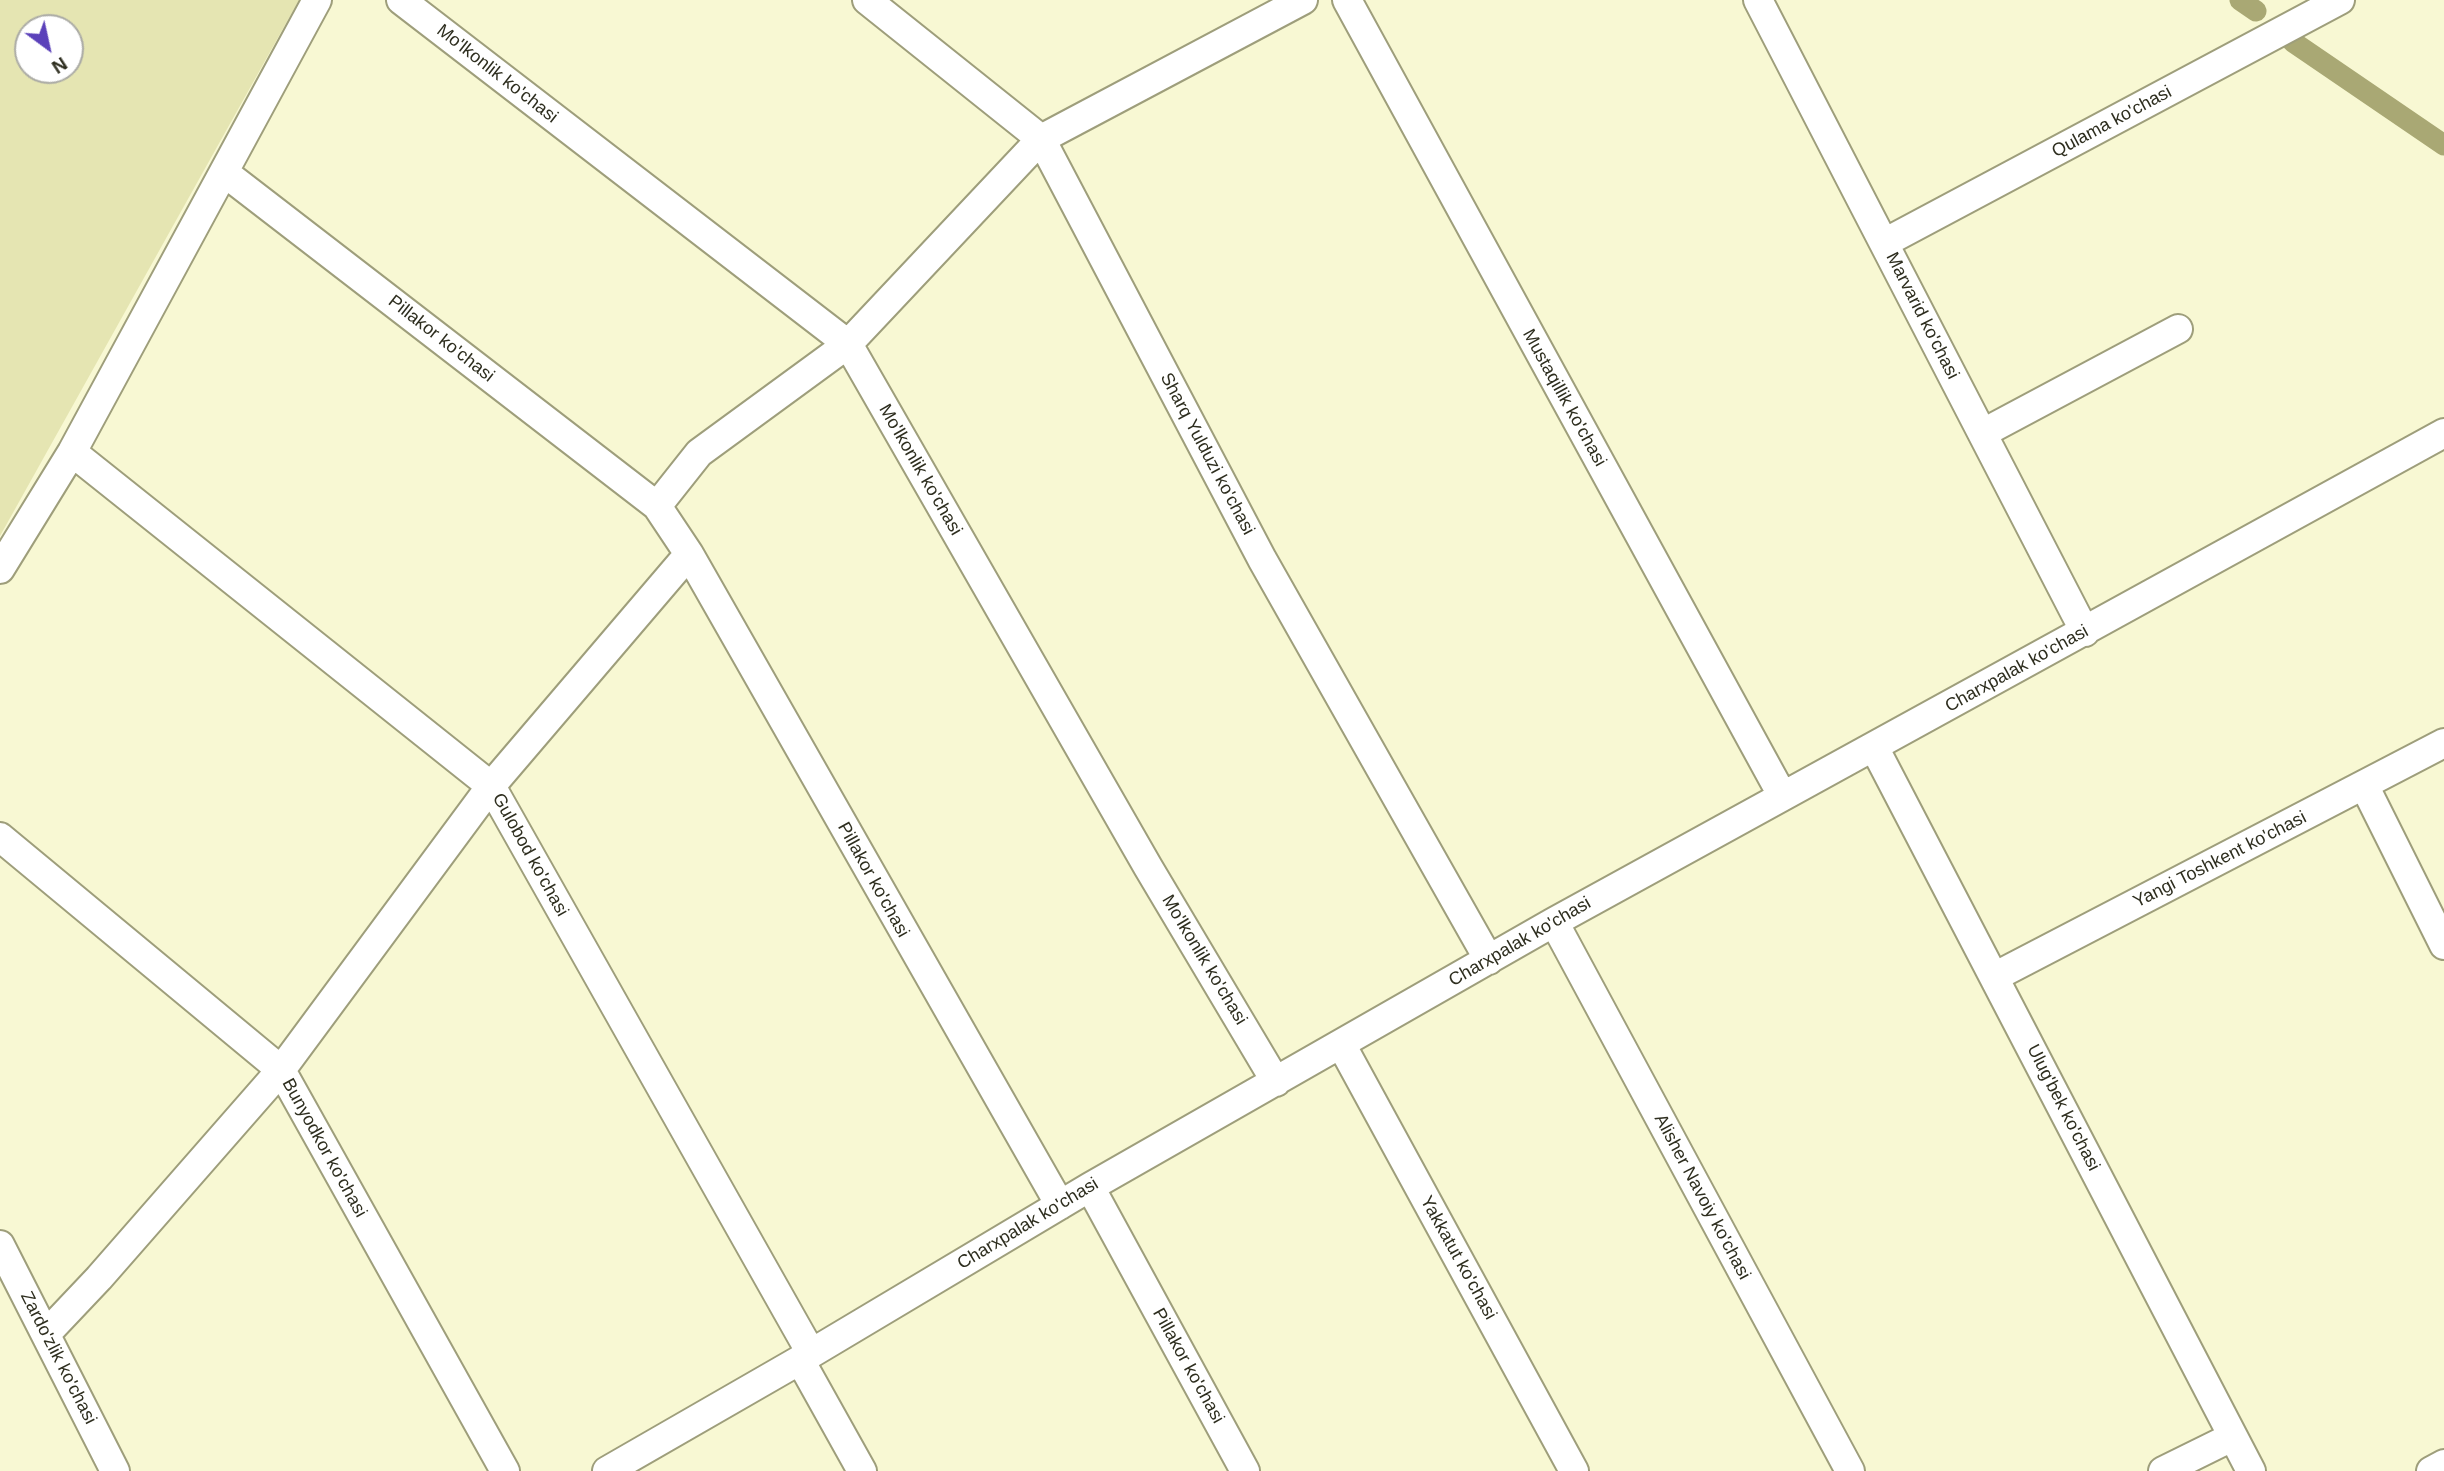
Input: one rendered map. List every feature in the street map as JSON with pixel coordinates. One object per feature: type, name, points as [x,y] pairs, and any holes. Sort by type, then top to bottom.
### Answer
[{"type":"street","points":[[0,569],[72,452],[317,0]]},
{"type":"street","name":"Mo'lkonlik ko'chasi","points":[[401,0],[848,344],[1148,867],[1276,1082]]},
{"type":"street","name":"Sharq Yulduzi ko'chasi","points":[[867,0],[1041,139],[1262,559],[1489,960]]},
{"type":"street","points":[[657,506],[699,453],[848,344],[1041,139],[1303,0]]},
{"type":"street","name":"Mustaqillik ko'chasi","points":[[1347,0],[1782,795]]},
{"type":"street","name":"Marvarid ko'chasi","points":[[1758,0],[2085,632]]},
{"type":"street","name":"Qulama ko'chasi","points":[[1884,243],[2340,0]]},
{"type":"street","name":"Pillakor ko'chasi","points":[[225,173],[657,506],[689,554],[1060,1205]]},
{"type":"street","points":[[1983,433],[2178,329]]},
{"type":"street","name":"Charxpalak ko'chasi","points":[[607,1471],[806,1357],[1090,1187],[1554,922],[2444,433]]},
{"type":"street","name":"Gulobod ko'chasi","points":[[72,452],[491,786],[806,1357],[862,1471]]},
{"type":"street","points":[[46,1334],[99,1278],[281,1070],[491,786],[689,554]]},
{"type":"street","name":"Yangi Toshkent ko'chasi","points":[[1996,976],[2444,743]]},
{"type":"street","name":"Ulug'bek ko'chasi","points":[[1874,747],[1996,976],[2251,1471]]},
{"type":"street","points":[[2364,785],[2444,945]]},
{"type":"street","name":"Bunyodkor ko'chasi","points":[[0,837],[281,1070],[505,1471]]},
{"type":"street","name":"Alisher Navoiy ko'chasi","points":[[1554,922],[1850,1471]]},
{"type":"street","name":"Yakkatut ko'chasi","points":[[1341,1044],[1574,1471]]},
{"type":"street","name":"Pillakor ko'chasi","points":[[1090,1187],[1245,1471]]},
{"type":"street","name":"Zardo'zlik ko'chasi","points":[[0,1245],[115,1471]]},
{"type":"street","points":[[2163,1471],[2232,1437]]},
{"type":"street","points":[[2431,1471],[2444,1464]]},
{"type":"green space","points":[[0,0],[299,0],[0,536]]},
{"type":"waterway","points":[[2240,0],[2256,11]]},
{"type":"waterway","points":[[2293,42],[2444,145]]}]
